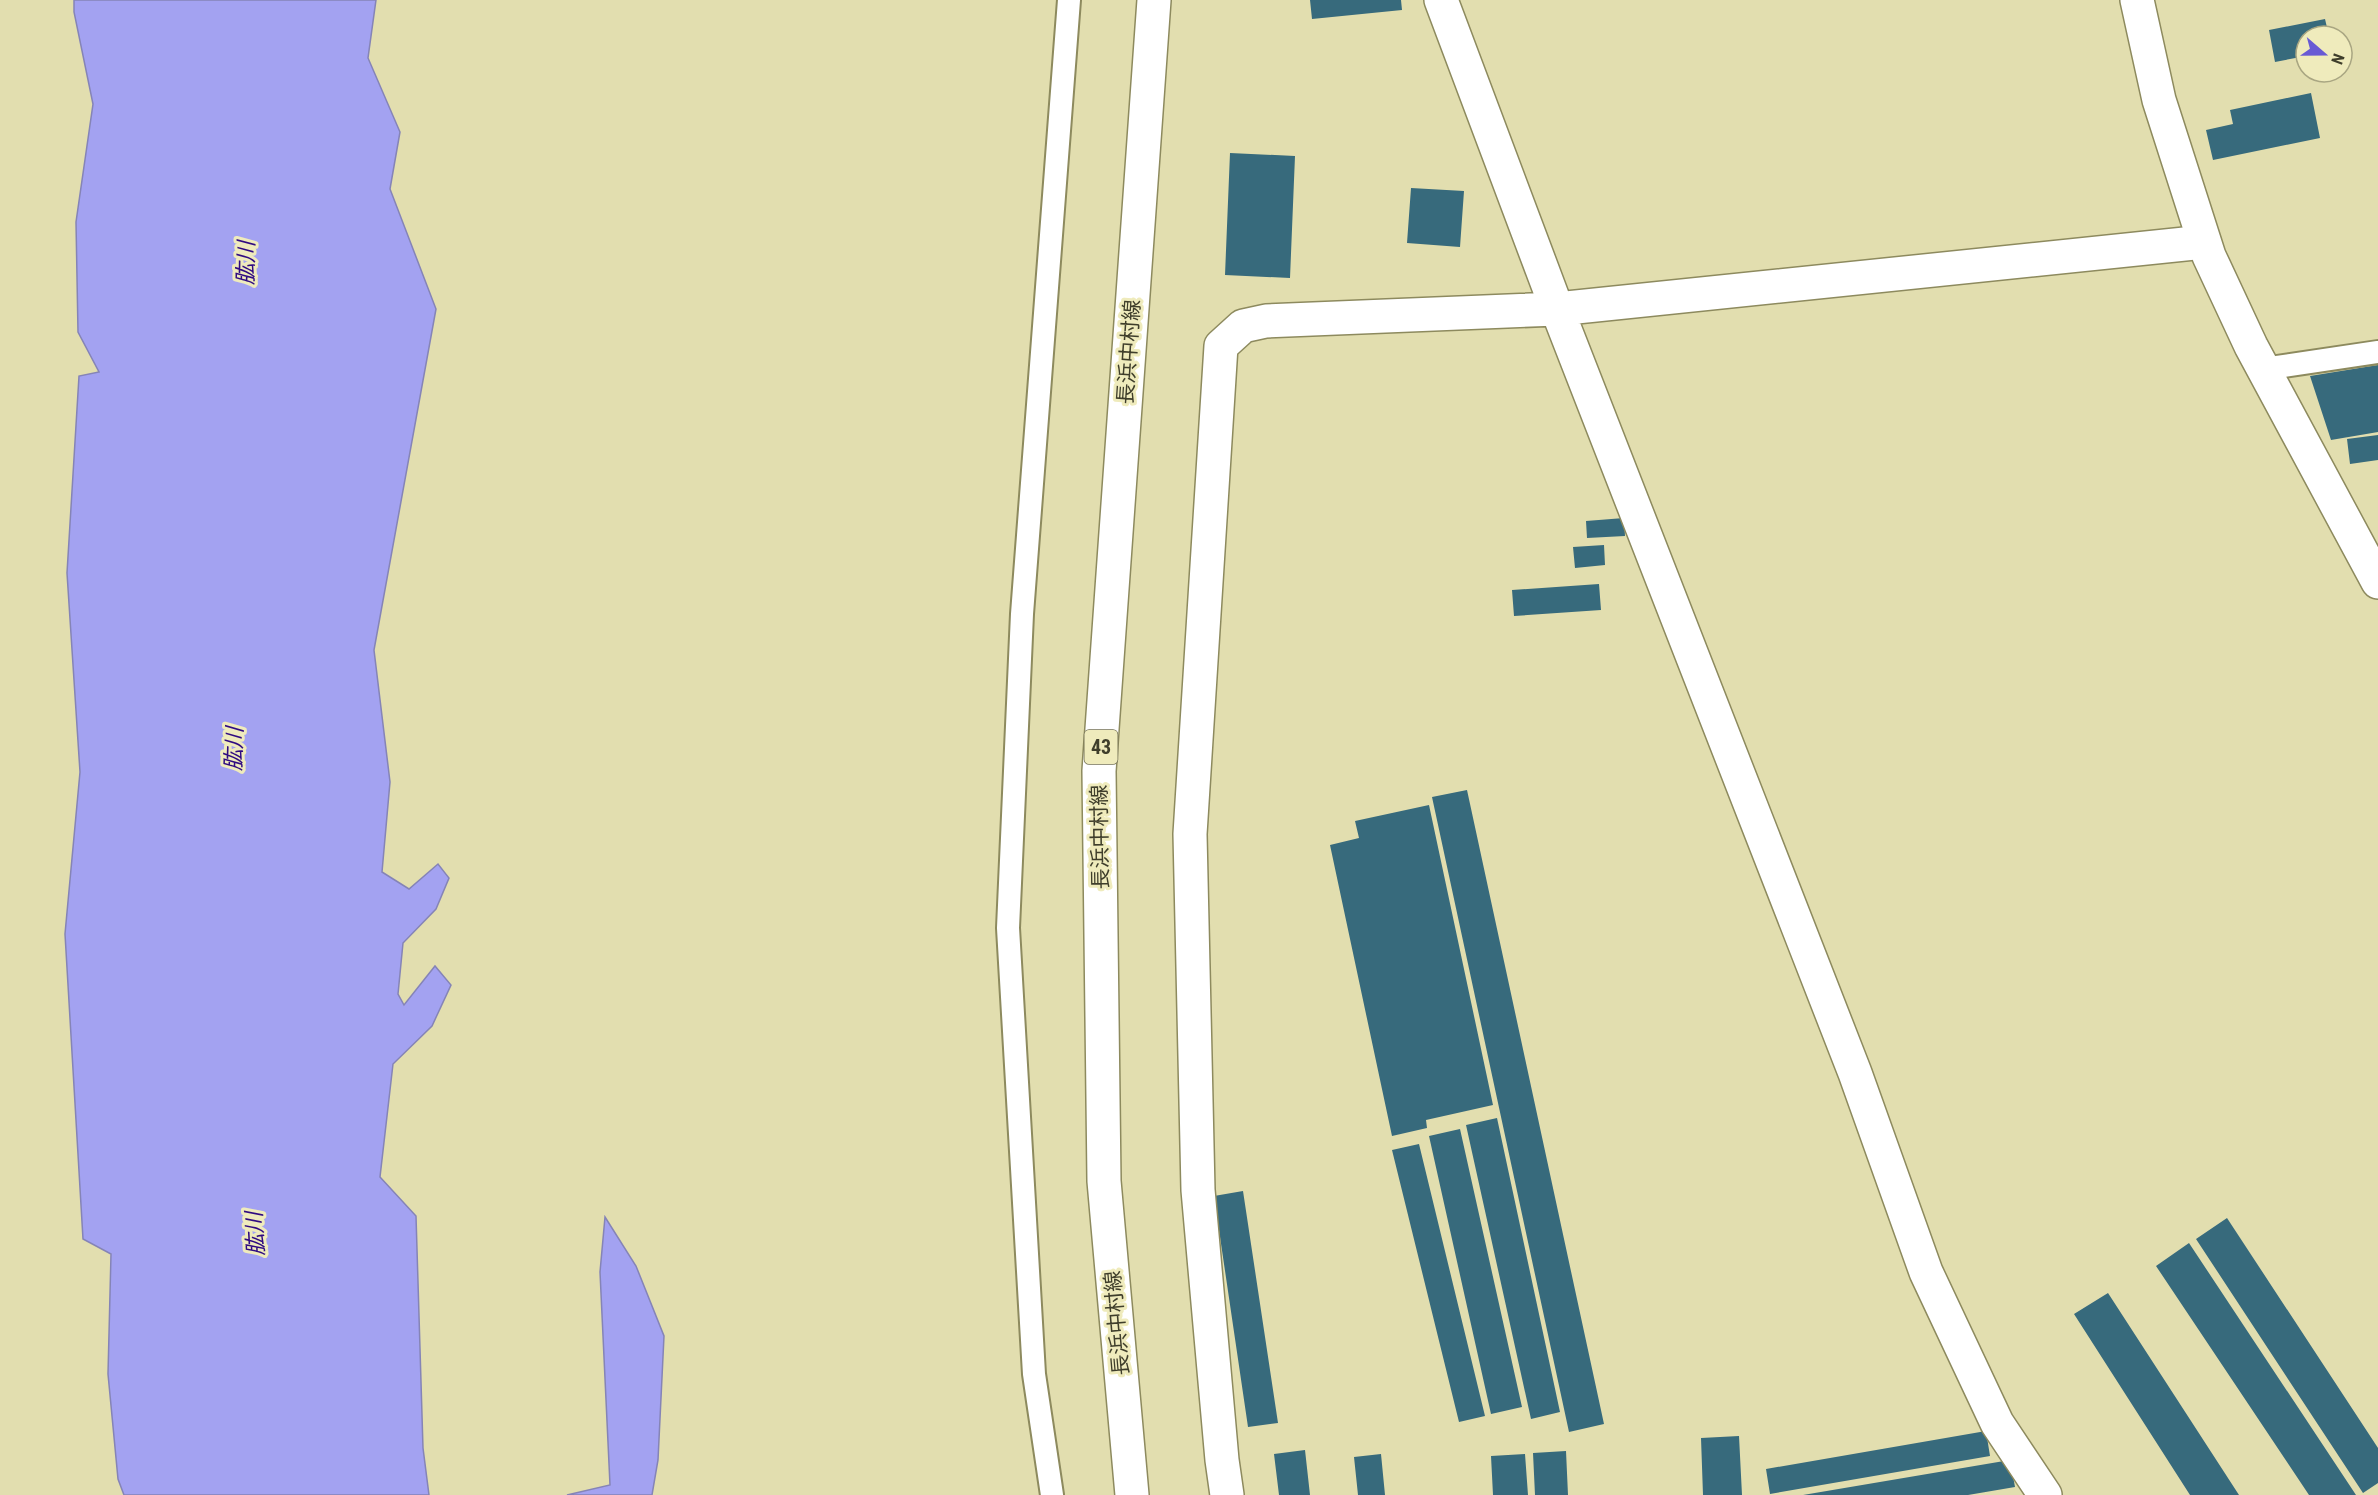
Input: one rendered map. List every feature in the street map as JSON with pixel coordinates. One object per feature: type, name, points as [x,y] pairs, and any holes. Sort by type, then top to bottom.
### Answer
[{"type":"street","name":"長浜中村線","points":[[1132,1495],[1104,1181],[1099,771],[1154,0]]},
{"type":"street","points":[[1440,0],[1557,309],[1855,1073],[1926,1272],[1997,1423],[2045,1495]]},
{"type":"street","points":[[2137,0],[2159,100],[2204,242],[2263,369],[2378,582]]},
{"type":"street","points":[[1227,1495],[1198,1190],[1190,834],[1221,346],[1243,326],[1266,321],[1557,309],[2204,242]]},
{"type":"lane","points":[[1052,1495],[1034,1374],[1008,928],[1022,614],[1070,0]]},
{"type":"lane","points":[[2263,369],[2378,352]]},
{"type":"water","name":"肱川","points":[[74,0],[376,0],[368,58],[400,132],[390,189],[436,309],[374,650],[390,782],[382,872],[409,889],[438,864],[449,878],[436,909],[403,943],[398,994],[404,1005],[435,966],[451,985],[432,1026],[393,1064],[380,1177],[416,1216],[423,1448],[429,1495],[124,1495],[118,1479],[108,1374],[111,1254],[83,1239],[65,934],[80,772],[67,573],[79,376],[99,372],[78,332],[76,222],[93,104],[74,12]]},
{"type":"water","points":[[605,1217],[636,1266],[664,1336],[658,1460],[652,1495],[567,1495],[610,1485],[600,1272]]},
{"type":"building","points":[[1310,0],[1401,0],[1402,10],[1312,19]]},
{"type":"building","points":[[2325,19],[2326,24],[2300,24]]},
{"type":"building","points":[[2294,25],[2294,58],[2275,62],[2269,30]]},
{"type":"building","points":[[2311,93],[2320,138],[2213,160],[2206,130],[2233,124],[2230,110]]},
{"type":"building","points":[[1230,153],[1295,156],[1290,278],[1225,275]]},
{"type":"building","points":[[1411,188],[1464,191],[1460,247],[1407,243]]},
{"type":"building","points":[[2378,365],[2378,432],[2331,440],[2310,376]]},
{"type":"building","points":[[2378,435],[2378,460],[2350,464],[2347,439]]},
{"type":"building","points":[[1624,518],[1625,536],[1587,538],[1586,521]]},
{"type":"building","points":[[1604,545],[1605,565],[1575,568],[1573,547]]},
{"type":"building","points":[[1599,584],[1601,610],[1514,616],[1512,590]]},
{"type":"building","points":[[1467,790],[1604,1424],[1569,1432],[1432,797]]},
{"type":"building","points":[[1429,805],[1493,1105],[1426,1120],[1427,1128],[1392,1136],[1330,845],[1359,838],[1355,821]]},
{"type":"building","points":[[1497,1118],[1560,1412],[1531,1419],[1466,1125]]},
{"type":"building","points":[[1460,1129],[1522,1407],[1491,1414],[1429,1136]]},
{"type":"building","points":[[1419,1144],[1485,1416],[1459,1422],[1392,1150]]},
{"type":"building","points":[[1243,1191],[1278,1423],[1248,1427],[1214,1196]]},
{"type":"building","points":[[2227,1218],[2378,1448],[2378,1483],[2363,1493],[2196,1239]]},
{"type":"building","points":[[2189,1243],[2356,1495],[2309,1495],[2156,1266]]},
{"type":"building","points":[[2108,1293],[2239,1495],[2190,1495],[2074,1314]]},
{"type":"building","points":[[1986,1431],[1990,1456],[1770,1494],[1766,1469]]},
{"type":"building","points":[[1739,1436],[1742,1495],[1703,1495],[1701,1438]]},
{"type":"building","points":[[1305,1450],[1310,1495],[1279,1495],[1274,1454]]},
{"type":"building","points":[[1566,1451],[1568,1495],[1535,1495],[1533,1453]]},
{"type":"building","points":[[1381,1454],[1385,1495],[1358,1495],[1354,1457]]},
{"type":"building","points":[[1525,1454],[1528,1495],[1493,1495],[1491,1456]]},
{"type":"building","points":[[2010,1460],[2015,1487],[1968,1495],[1803,1495]]}]
